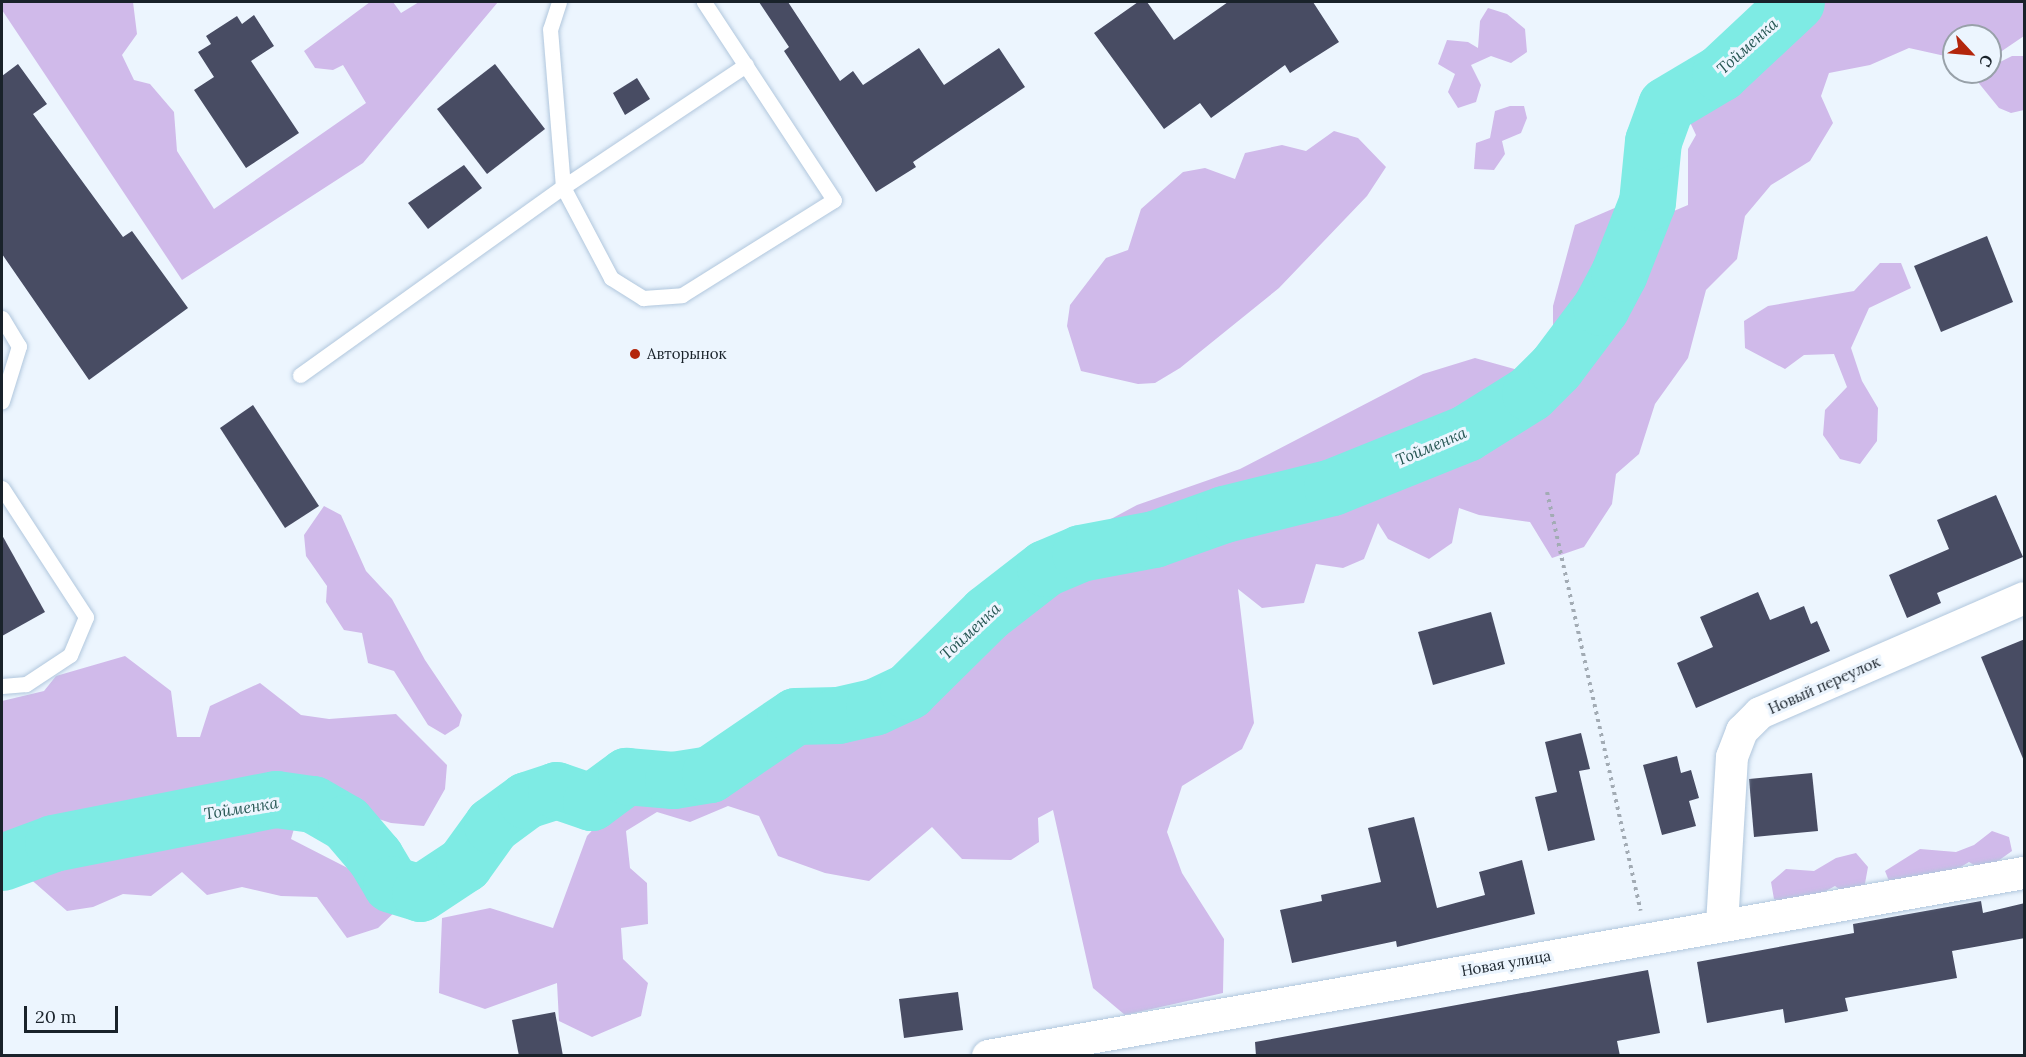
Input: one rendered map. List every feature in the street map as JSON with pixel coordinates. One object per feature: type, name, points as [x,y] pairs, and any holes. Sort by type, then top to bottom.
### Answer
[{"type":"street","name":"Новый переулок","points":[[1722,925],[1732,757],[1742,731],[1760,713],[2025,598]]},
{"type":"street","name":"Новая улица","points":[[988,1056],[2025,873]]},
{"type":"lane","points":[[559,2],[550,29],[563,187],[611,278],[643,298],[682,295],[834,200],[704,2]]},
{"type":"lane","points":[[300,375],[563,187],[746,65]]},
{"type":"lane","points":[[2,318],[19,346],[2,402]]},
{"type":"lane","points":[[2,488],[86,617],[70,655],[26,684],[2,686]]},
{"type":"path","points":[[1547,492],[1647,938]]},
{"type":"shaded area","points":[[2,2],[133,2],[137,34],[122,55],[134,80],[150,84],[174,112],[177,151],[214,209],[366,103],[343,65],[333,70],[315,68],[304,51],[370,2],[393,2],[401,13],[419,2],[498,2],[363,163],[182,280],[2,10]]},
{"type":"shaded area","points":[[1799,2],[2024,2],[2024,36],[2002,51],[2002,24],[1942,24],[1942,55],[1909,48],[1870,65],[1829,73],[1821,96],[1833,123],[1810,161],[1771,185],[1745,216],[1737,259],[1706,290],[1688,358],[1655,404],[1639,454],[1616,474],[1612,504],[1584,547],[1552,558],[1530,522],[1479,515],[1459,508],[1452,543],[1429,559],[1388,539],[1378,523],[1364,559],[1343,568],[1316,564],[1304,603],[1262,608],[1238,589],[1254,723],[1242,749],[1182,786],[1167,832],[1182,873],[1224,939],[1223,993],[1125,1015],[1093,988],[1053,810],[1038,818],[1039,842],[1011,860],[962,859],[932,827],[869,881],[825,873],[778,856],[759,816],[728,806],[690,822],[657,812],[626,831],[630,868],[647,883],[648,924],[621,928],[623,959],[648,983],[641,1016],[592,1037],[559,1021],[557,983],[485,1009],[439,993],[442,918],[490,908],[553,928],[587,836],[627,793],[673,780],[716,760],[747,771],[777,742],[819,723],[869,726],[1047,602],[1091,565],[1096,527],[1137,505],[1240,469],[1423,374],[1475,358],[1529,373],[1544,366],[1553,351],[1553,306],[1575,225],[1638,198],[1662,216],[1688,205],[1688,149],[1696,135],[1688,118],[1700,88],[1732,70],[1787,9]]},
{"type":"shaded area","points":[[1488,8],[1507,14],[1525,29],[1527,52],[1511,63],[1491,56],[1471,65],[1481,85],[1476,102],[1458,108],[1448,92],[1455,74],[1438,64],[1447,40],[1468,42],[1478,48],[1480,21]]},
{"type":"shaded area","points":[[2012,56],[2024,56],[2024,110],[2011,113],[1999,108],[1980,84],[2002,84],[2002,61]]},
{"type":"shaded area","points":[[1510,106],[1524,106],[1527,118],[1521,133],[1502,141],[1505,154],[1494,170],[1474,169],[1476,143],[1490,138],[1495,111]]},
{"type":"shaded area","points":[[1334,131],[1358,138],[1386,167],[1367,196],[1279,288],[1180,368],[1155,383],[1138,384],[1081,371],[1067,326],[1070,305],[1106,258],[1128,250],[1141,209],[1183,172],[1205,168],[1235,179],[1245,153],[1282,145],[1306,151]]},
{"type":"shaded area","points":[[1880,263],[1901,263],[1911,288],[1869,308],[1851,348],[1862,381],[1878,408],[1877,441],[1860,464],[1840,459],[1823,435],[1825,410],[1847,387],[1834,354],[1804,355],[1785,369],[1745,348],[1744,321],[1768,306],[1854,291]]},
{"type":"shaded area","points":[[324,506],[341,515],[366,571],[392,599],[425,660],[462,715],[459,726],[445,735],[428,725],[394,671],[368,663],[362,633],[344,630],[326,602],[327,586],[306,556],[304,535]]},
{"type":"shaded area","points":[[125,656],[171,691],[177,737],[200,737],[210,706],[260,683],[301,715],[329,719],[396,714],[447,765],[445,789],[424,826],[391,823],[329,803],[307,808],[296,822],[291,839],[375,882],[399,908],[378,928],[347,938],[317,897],[281,896],[242,887],[207,895],[182,872],[151,896],[123,894],[93,907],[67,911],[27,876],[53,847],[96,838],[106,826],[95,823],[42,838],[2,844],[2,701],[44,691],[56,676]]},
{"type":"shaded area","points":[[1992,831],[2009,837],[2012,851],[1984,871],[1969,862],[1946,876],[1891,886],[1885,871],[1920,849],[1956,852],[1974,845]]},
{"type":"shaded area","points":[[1856,853],[1868,867],[1864,889],[1846,894],[1835,886],[1795,908],[1774,899],[1771,882],[1786,869],[1814,871],[1836,858]]},
{"type":"building","points":[[759,2],[788,2],[840,81],[853,71],[863,85],[919,48],[944,85],[999,48],[1025,87],[913,162],[916,167],[876,192],[784,51],[789,47]]},
{"type":"building","points":[[1138,2],[1147,2],[1174,40],[1228,2],[1313,2],[1339,42],[1290,73],[1285,65],[1211,118],[1200,103],[1164,129],[1094,33]]},
{"type":"building","points":[[254,15],[274,46],[251,61],[299,133],[246,168],[194,90],[214,77],[198,52],[211,44],[206,36],[237,16],[242,24]]},
{"type":"building","points":[[18,64],[47,104],[33,114],[123,237],[132,231],[188,308],[89,380],[2,254],[2,76]]},
{"type":"building","points":[[495,64],[545,129],[487,174],[437,109]]},
{"type":"building","points":[[637,78],[650,99],[625,115],[613,93]]},
{"type":"building","points":[[464,165],[482,188],[428,229],[408,203]]},
{"type":"building","points":[[1987,236],[2013,302],[1941,332],[1914,266]]},
{"type":"building","points":[[253,405],[319,506],[285,528],[220,428]]},
{"type":"building","points":[[1996,495],[2023,557],[1937,593],[1941,603],[1907,618],[1889,575],[1949,549],[1937,520]]},
{"type":"building","points":[[2,535],[45,612],[2,636]]},
{"type":"building","points":[[1758,592],[1770,620],[1804,606],[1811,624],[1817,621],[1830,651],[1696,708],[1677,663],[1713,647],[1700,617]]},
{"type":"building","points":[[1491,612],[1505,664],[1433,685],[1418,632]]},
{"type":"building","points":[[2025,639],[2025,761],[2024,761],[1981,657]]},
{"type":"building","points":[[1581,733],[1590,769],[1579,771],[1595,840],[1548,851],[1535,797],[1557,792],[1545,742]]},
{"type":"building","points":[[1677,756],[1681,773],[1691,770],[1699,798],[1689,801],[1696,826],[1662,835],[1643,765]]},
{"type":"building","points":[[1812,773],[1818,831],[1754,837],[1749,779]]},
{"type":"building","points":[[1414,817],[1437,908],[1485,895],[1479,872],[1522,860],[1535,914],[1397,947],[1396,941],[1292,963],[1280,910],[1322,901],[1321,895],[1381,882],[1368,828]]},
{"type":"building","points":[[1981,901],[1983,913],[2025,903],[2025,938],[1952,951],[1957,978],[1845,998],[1848,1011],[1785,1023],[1783,1009],[1707,1023],[1697,962],[1854,933],[1853,924]]},
{"type":"building","points":[[1648,970],[1660,1033],[1617,1041],[1620,1056],[1256,1056],[1255,1042]]},
{"type":"building","points":[[958,992],[963,1030],[904,1038],[899,999]]},
{"type":"building","points":[[555,1012],[563,1056],[519,1056],[512,1020]]},
{"type":"waterway","name":"Тойменка","points":[[2,862],[53,843],[276,799],[313,804],[346,823],[375,857],[391,884],[420,893],[464,864],[492,825],[526,800],[556,790],[591,802],[626,776],[673,780],[710,774],[795,716],[838,715],[874,707],[908,691],[987,613],[1045,568],[1080,553],[1154,539],[1224,514],[1332,487],[1466,433],[1530,393],[1556,367],[1601,307],[1619,273],[1647,202],[1653,141],[1666,105],[1720,73],[1796,2]]},
{"type":"place","name":"Авторынок","points":[[635,354]]}]
